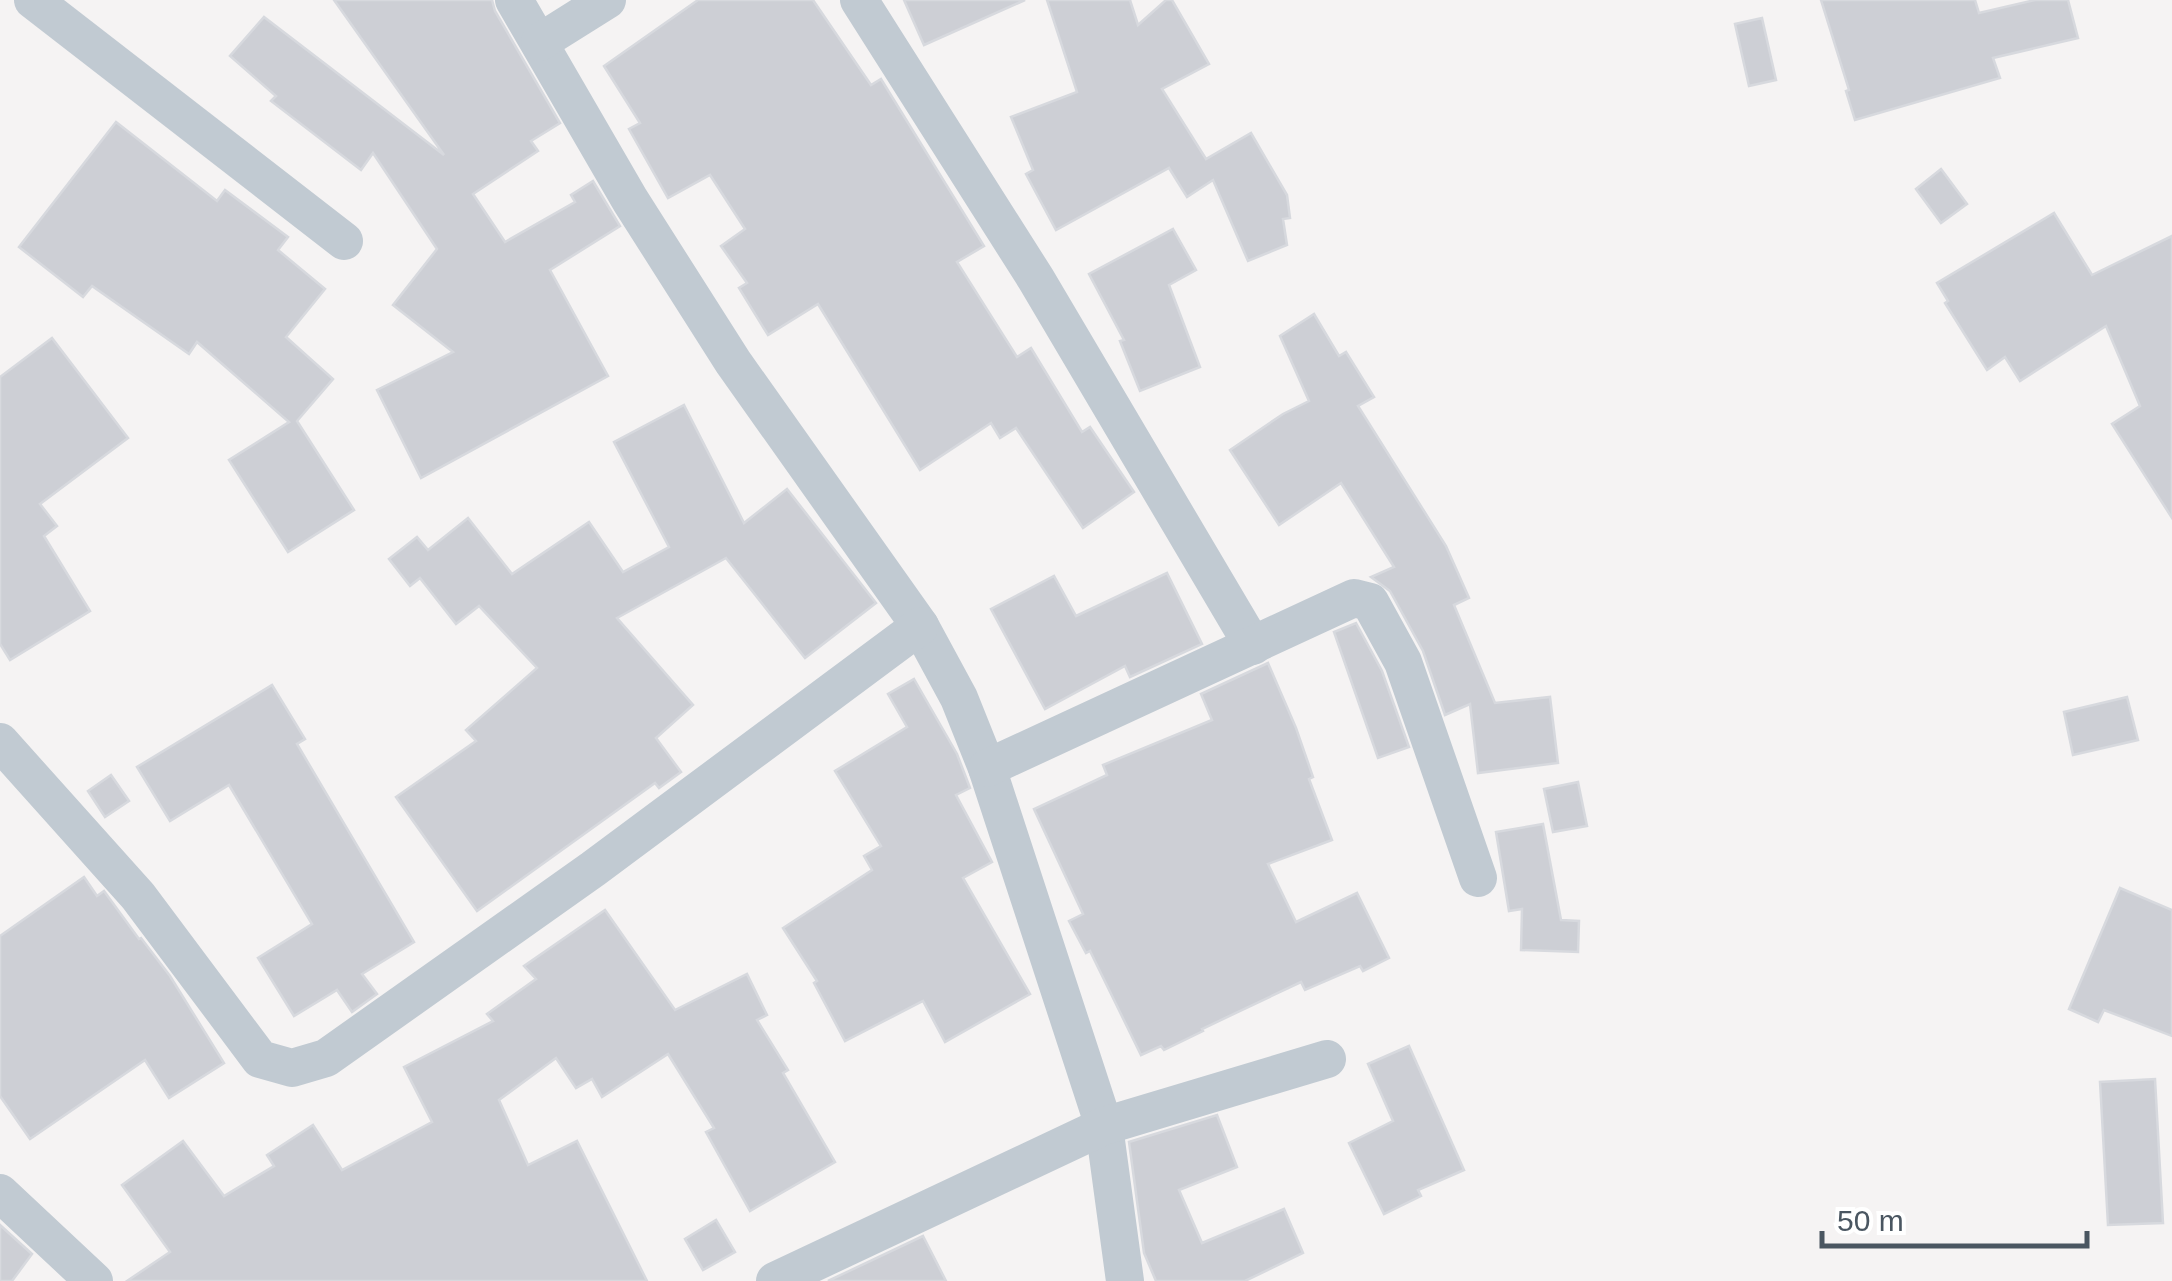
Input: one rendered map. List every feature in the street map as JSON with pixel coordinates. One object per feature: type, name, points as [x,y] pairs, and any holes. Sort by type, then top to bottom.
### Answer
[{"type":"street","points":[[33,0],[344,241]]},
{"type":"street","points":[[514,0],[630,200],[733,362],[920,626],[959,698],[987,768],[1104,1126],[1125,1281]]},
{"type":"street","points":[[540,42],[608,0]]},
{"type":"street","points":[[859,0],[1036,279],[1253,646]]},
{"type":"street","points":[[987,768],[1354,598],[1370,602],[1403,662],[1478,878]]},
{"type":"street","points":[[0,742],[138,896],[260,1058],[292,1068],[326,1058],[342,1047],[593,870],[920,626]]},
{"type":"street","points":[[775,1281],[1104,1126],[1327,1058]]},
{"type":"street","points":[[0,1193],[94,1281]]},
{"type":"building","points":[[334,0],[492,0],[560,123],[531,141],[538,151],[473,194],[505,242],[575,202],[571,195],[593,181],[620,226],[550,270],[608,376],[421,478],[377,390],[453,352],[393,305],[437,249],[373,153],[361,170],[271,101],[276,96],[230,56],[264,17],[444,155]]},
{"type":"building","points":[[698,0],[813,0],[871,85],[881,79],[984,246],[957,262],[1017,357],[1031,348],[1082,432],[1090,427],[1134,492],[1083,528],[1016,428],[1000,438],[991,423],[920,470],[818,304],[768,335],[739,288],[747,283],[721,246],[745,229],[710,175],[668,198],[629,129],[640,123],[604,66]]},
{"type":"building","points":[[904,0],[1025,0],[924,45]]},
{"type":"building","points":[[1047,0],[1130,0],[1138,25],[1166,0],[1172,0],[1209,64],[1162,89],[1206,159],[1251,133],[1287,195],[1290,218],[1283,219],[1287,245],[1248,261],[1213,180],[1187,197],[1169,168],[1056,230],[1026,174],[1033,170],[1011,117],[1077,92]]},
{"type":"building","points":[[1821,0],[1975,0],[1979,13],[2035,0],[2068,0],[2078,38],[1993,58],[2000,78],[1855,120]]},
{"type":"building","points":[[1762,18],[1776,80],[1749,86],[1735,24]]},
{"type":"building","points":[[116,122],[217,201],[225,190],[288,237],[278,250],[325,289],[286,337],[333,379],[297,421],[354,510],[288,552],[229,460],[289,422],[197,342],[189,354],[92,286],[83,297],[19,247]]},
{"type":"building","points":[[1941,169],[1967,204],[1941,223],[1916,189]]},
{"type":"building","points":[[2054,213],[2092,275],[2172,236],[2172,518],[2112,424],[2140,406],[2106,326],[2020,381],[2005,357],[1987,370],[1945,303],[1948,301],[1937,283]]},
{"type":"building","points":[[1173,229],[1196,270],[1169,285],[1200,367],[1140,391],[1120,341],[1124,340],[1089,274]]},
{"type":"building","points":[[1314,314],[1339,356],[1346,352],[1374,397],[1358,406],[1446,546],[1469,598],[1454,605],[1495,703],[1550,697],[1558,763],[1478,773],[1470,704],[1445,715],[1423,651],[1390,591],[1371,577],[1394,567],[1341,483],[1279,525],[1230,450],[1309,401],[1280,336]]},
{"type":"building","points":[[52,338],[128,438],[40,504],[57,526],[44,536],[90,611],[10,660],[0,644],[0,377]]},
{"type":"building","points":[[684,405],[744,523],[787,489],[876,603],[805,658],[726,558],[617,618],[693,705],[656,738],[681,772],[659,788],[655,783],[477,911],[396,797],[476,741],[466,730],[537,668],[479,606],[456,624],[420,578],[410,586],[389,559],[417,537],[428,550],[468,518],[512,574],[589,522],[623,572],[669,547],[614,442]]},
{"type":"building","points":[[1167,573],[1202,644],[1130,677],[1125,666],[1045,709],[991,609],[1054,576],[1076,616]]},
{"type":"building","points":[[1356,623],[1382,671],[1409,747],[1378,758],[1334,632]]},
{"type":"building","points":[[1268,663],[1296,728],[1313,777],[1309,779],[1332,840],[1268,864],[1296,922],[1357,893],[1389,958],[1305,990],[1301,982],[1164,1050],[1161,1046],[1141,1055],[1090,951],[1086,953],[1069,921],[1083,914],[1034,809],[1107,775],[1103,765],[1212,720],[1201,694]]},
{"type":"building","points":[[914,679],[957,754],[970,788],[956,795],[992,862],[963,878],[1030,994],[945,1042],[923,1001],[845,1041],[814,983],[817,981],[783,928],[872,870],[864,856],[881,846],[835,771],[907,727],[888,694]]},
{"type":"building","points":[[272,685],[305,739],[297,744],[414,942],[362,974],[377,994],[352,1012],[337,990],[294,1016],[258,958],[312,924],[229,785],[170,821],[137,767]]},
{"type":"building","points":[[2127,697],[2138,740],[2073,755],[2064,712]]},
{"type":"building","points":[[111,775],[129,801],[105,817],[88,791]]},
{"type":"building","points":[[1578,782],[1587,826],[1553,832],[1544,789]]},
{"type":"building","points":[[1543,824],[1561,920],[1579,921],[1578,952],[1521,950],[1522,909],[1509,911],[1496,832]]},
{"type":"building","points":[[84,877],[97,896],[104,891],[170,976],[224,1063],[169,1098],[145,1060],[30,1139],[0,1096],[0,936]]},
{"type":"building","points":[[2120,888],[2172,910],[2172,1036],[2104,1010],[2098,1022],[2069,1009]]},
{"type":"building","points":[[605,910],[675,1010],[747,974],[767,1015],[757,1020],[788,1070],[783,1073],[835,1162],[750,1211],[706,1132],[714,1128],[668,1054],[602,1097],[592,1079],[576,1088],[556,1058],[499,1100],[528,1165],[577,1141],[647,1281],[127,1281],[170,1252],[122,1185],[183,1141],[224,1196],[274,1166],[267,1155],[313,1125],[342,1170],[432,1122],[404,1067],[493,1021],[487,1014],[536,979],[524,966]]},
{"type":"building","points":[[1409,1046],[1464,1170],[1418,1190],[1421,1196],[1384,1214],[1349,1143],[1393,1121],[1368,1064]]},
{"type":"building","points":[[2155,1079],[2163,1223],[2108,1225],[2100,1082]]},
{"type":"building","points":[[1217,1115],[1237,1167],[1179,1190],[1202,1243],[1284,1209],[1303,1253],[1245,1281],[1156,1281],[1144,1253],[1129,1142]]},
{"type":"building","points":[[716,1220],[735,1252],[703,1270],[685,1239]]},
{"type":"building","points":[[0,1225],[32,1254],[12,1281],[0,1281]]},
{"type":"building","points":[[923,1236],[946,1281],[828,1281]]}]
